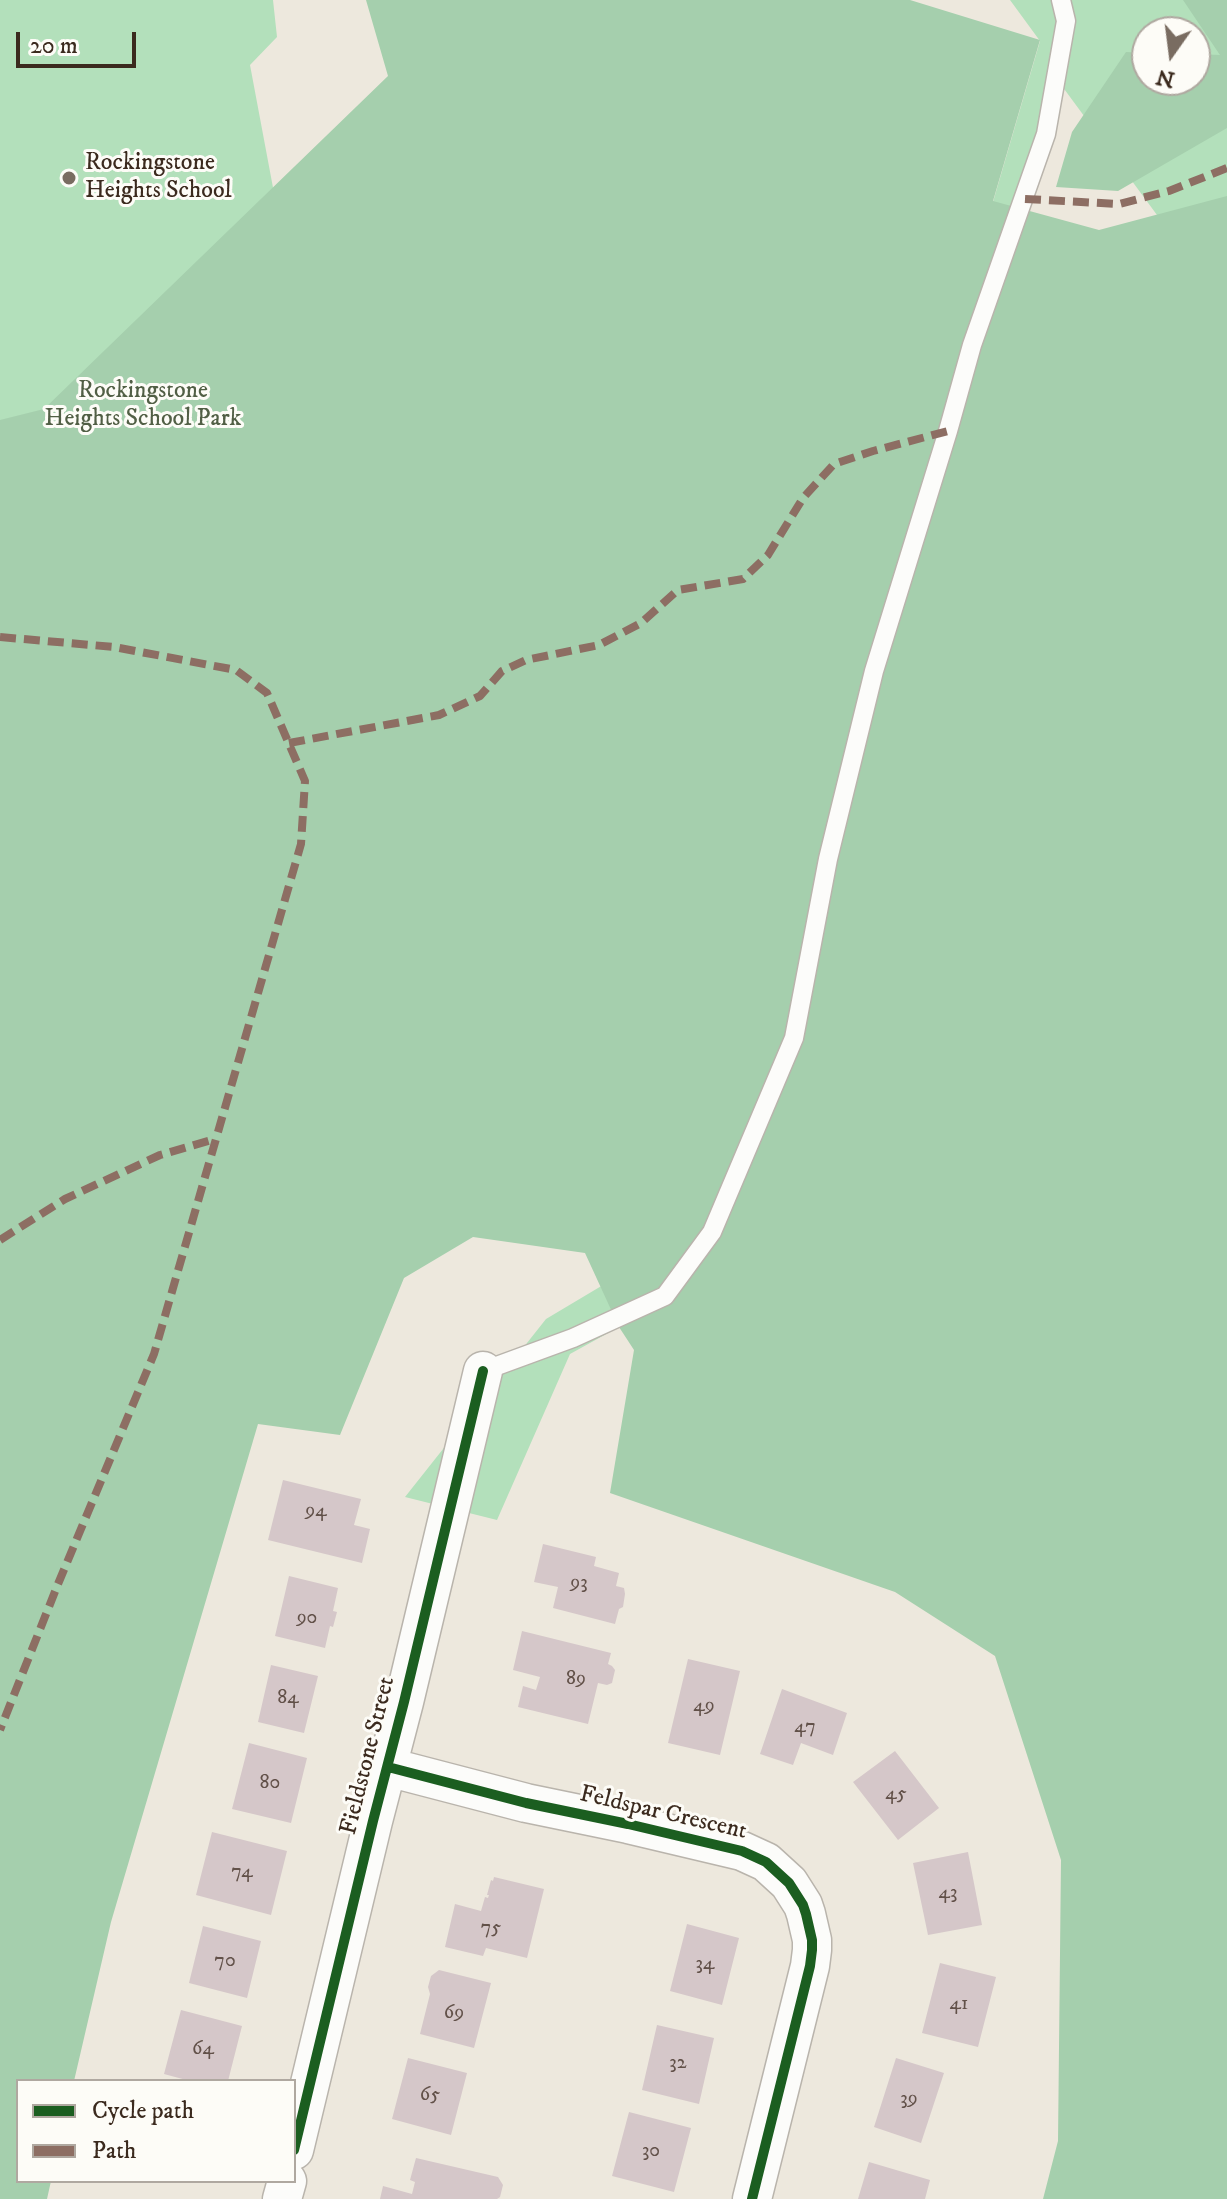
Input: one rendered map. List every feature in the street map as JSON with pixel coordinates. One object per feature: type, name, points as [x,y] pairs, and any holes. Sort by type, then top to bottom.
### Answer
[{"type":"street","name":"Fieldstone Street","points":[[296,2142],[483,1371]]},
{"type":"street","name":"Feldspar Crescent","points":[[388,1767],[526,1803],[742,1851],[766,1862],[789,1883],[803,1905],[812,1950],[752,2199]]},
{"type":"lane","points":[[483,1371],[573,1338],[665,1296],[712,1232],[794,1038],[828,859],[874,671],[972,345],[1046,134],[1066,21],[1061,0]]},
{"type":"green space","name":"Rockingstone Heights School Park","points":[[0,0],[273,0],[277,37],[250,65],[274,193],[0,569]]},
{"type":"green space","points":[[366,0],[910,0],[1040,40],[993,201],[1099,230],[1227,196],[1227,2199],[1043,2199],[1058,2141],[1061,1860],[995,1656],[895,1592],[610,1493],[634,1350],[619,1327],[585,1253],[473,1237],[404,1278],[340,1435],[258,1424],[111,1922],[74,2079],[16,2079],[16,2183],[51,2183],[47,2199],[0,2199],[0,420],[44,409],[388,76]]},
{"type":"green space","points":[[1010,0],[1227,0],[1227,310],[1059,82],[706,1320],[670,1312],[648,1316],[619,1327],[570,1354],[497,1520],[405,1497],[546,1319],[692,1232],[1040,41]]},
{"type":"green space","points":[[1183,0],[1227,0],[1227,128],[1118,191],[1056,187],[1072,132],[1126,52],[1131,52],[1131,96],[1211,96],[1211,55],[1220,55],[1211,42],[1211,16],[1194,16]]},
{"type":"building","points":[[283,1480],[361,1499],[354,1525],[370,1529],[362,1563],[268,1540]]},
{"type":"building","points":[[543,1544],[596,1557],[594,1566],[619,1573],[616,1586],[624,1588],[625,1594],[615,1624],[553,1608],[558,1587],[534,1582]]},
{"type":"building","points":[[289,1576],[338,1588],[333,1611],[337,1612],[325,1648],[275,1636]]},
{"type":"building","points":[[522,1631],[611,1653],[608,1664],[615,1670],[612,1683],[598,1683],[588,1724],[518,1707],[523,1686],[536,1690],[540,1677],[513,1670]]},
{"type":"building","points":[[688,1659],[740,1671],[720,1755],[668,1743]]},
{"type":"building","points":[[271,1665],[318,1676],[304,1733],[258,1722]]},
{"type":"building","points":[[782,1689],[847,1713],[833,1755],[801,1743],[793,1765],[760,1754]]},
{"type":"building","points":[[249,1743],[307,1758],[291,1823],[232,1809]]},
{"type":"building","points":[[895,1751],[939,1808],[898,1840],[853,1782]]},
{"type":"building","points":[[212,1832],[287,1851],[271,1915],[196,1895]]},
{"type":"building","points":[[968,1852],[982,1925],[928,1935],[913,1863]]},
{"type":"building","points":[[494,1877],[544,1889],[527,1958],[486,1948],[483,1956],[445,1947],[455,1904],[481,1911]]},
{"type":"building","points":[[687,1924],[739,1938],[722,2005],[670,1991]]},
{"type":"building","points":[[203,1926],[261,1941],[247,1998],[189,1983]]},
{"type":"building","points":[[940,1963],[996,1977],[978,2047],[922,2033]]},
{"type":"building","points":[[439,1970],[491,1983],[474,2048],[420,2034],[431,1976]]},
{"type":"building","points":[[181,2010],[242,2026],[229,2079],[183,2079],[164,2074]]},
{"type":"building","points":[[657,2025],[714,2038],[699,2104],[642,2090]]},
{"type":"building","points":[[408,2058],[467,2073],[451,2135],[392,2119]]},
{"type":"building","points":[[896,2058],[944,2073],[921,2143],[874,2127]]},
{"type":"building","points":[[629,2112],[691,2128],[674,2192],[612,2176]]},
{"type":"building","points":[[416,2158],[498,2177],[503,2185],[500,2197],[380,2199],[383,2186],[412,2194],[415,2182],[410,2180]]},
{"type":"building","points":[[869,2162],[930,2180],[925,2199],[858,2199]]},
{"type":"marked path","points":[[1025,199],[1119,204],[1169,191],[1227,168]]},
{"type":"marked path","points":[[289,743],[439,715],[480,696],[502,671],[526,660],[599,645],[641,623],[678,590],[743,579],[768,555],[803,498],[834,464],[948,431]]},
{"type":"marked path","points":[[0,637],[114,647],[236,670],[267,693],[305,781],[301,844],[154,1354],[0,1730]]},
{"type":"marked path","points":[[0,1240],[65,1199],[160,1155],[215,1139]]},
{"type":"cycle path","points":[[296,2142],[483,1371]]},
{"type":"cycle path","points":[[388,1767],[526,1803],[742,1851],[766,1862],[789,1883],[803,1905],[812,1950],[752,2199]]},
{"type":"place","name":"Rockingstone Heights School","points":[[69,178]]}]
